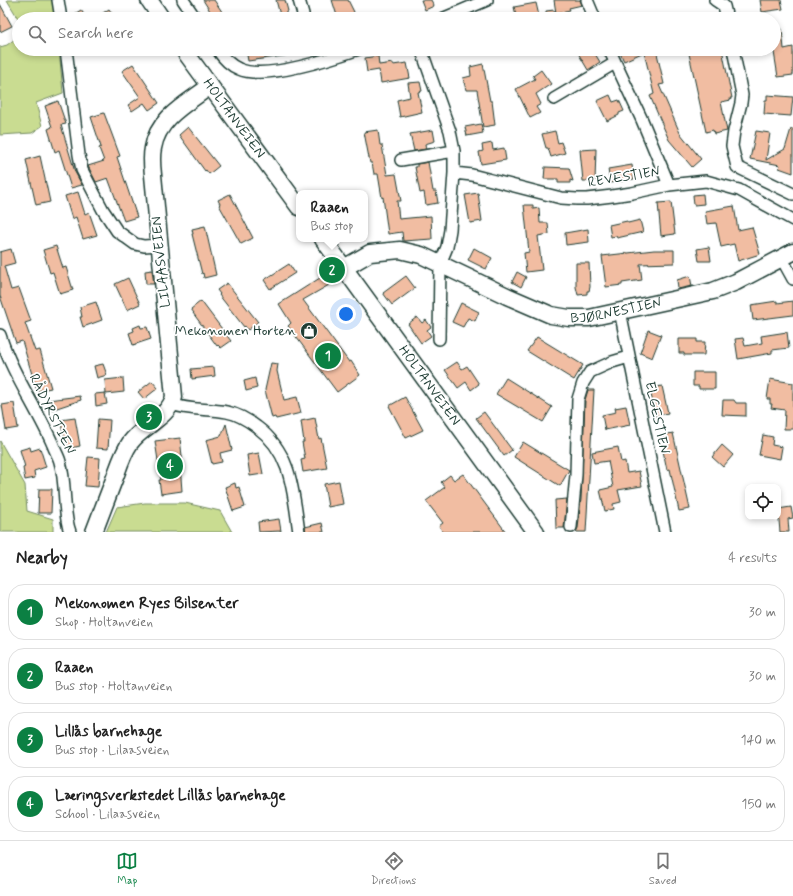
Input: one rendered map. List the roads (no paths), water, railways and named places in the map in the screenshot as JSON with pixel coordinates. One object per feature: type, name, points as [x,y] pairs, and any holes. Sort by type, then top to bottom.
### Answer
[{"type":"street","points":[[58,0],[60,12]]},
{"type":"street","points":[[149,0],[157,12]]},
{"type":"street","points":[[183,0],[191,12]]},
{"type":"street","points":[[299,0],[302,12]]},
{"type":"street","points":[[458,12],[486,0]]},
{"type":"street","points":[[587,0],[592,12]]},
{"type":"street","points":[[715,0],[724,6],[725,12]]},
{"type":"street","points":[[67,56],[82,170],[103,210],[117,231],[135,244],[144,246],[159,245]]},
{"type":"street","name":"HOLTANVEIEN","points":[[188,56],[296,203]]},
{"type":"street","points":[[222,56],[227,62],[240,70],[263,72],[295,68],[335,56]]},
{"type":"street","points":[[423,56],[450,131],[454,151],[450,230],[447,247],[440,264],[439,338]]},
{"type":"street","points":[[612,56],[642,120],[669,185]]},
{"type":"street","points":[[734,56],[742,95],[732,146],[737,166],[793,194]]},
{"type":"street","points":[[554,99],[615,63]]},
{"type":"street","name":"LILAASVEIEN","points":[[172,404],[174,389],[159,245],[152,159],[153,148],[160,129],[167,119],[210,86]]},
{"type":"street","points":[[401,160],[454,151]]},
{"type":"street","name":"REVESTIEN","points":[[454,173],[472,175],[561,198],[577,199],[632,193],[669,185],[706,181],[739,190],[793,220]]},
{"type":"street","name":"HOLTANVEIEN","points":[[324,242],[536,532]]},
{"type":"street","name":"BJØRNESTIEN","points":[[344,268],[370,253],[400,250],[421,255],[551,315],[569,318],[589,318],[713,291],[736,282],[787,256]]},
{"type":"street","points":[[787,256],[793,278]]},
{"type":"street","name":"ELGESTIEN","points":[[620,311],[666,532]]},
{"type":"street","name":"RÅDYRSTIEN","points":[[0,335],[21,384],[47,431],[60,463],[64,484],[67,524],[70,532]]},
{"type":"street","points":[[571,527],[576,475],[578,399],[583,383],[590,372],[612,362],[629,357]]},
{"type":"street","points":[[94,532],[121,461],[130,443],[172,404],[184,408],[210,409],[228,412],[252,424],[264,432],[274,442],[283,456],[291,478],[299,532]]},
{"type":"place","name":"Raaen","points":[[332,270]]},
{"type":"place","name":"Mekonomen Horten","points":[[309,331]]},
{"type":"place","name":"Mekonomen Ryes Bilsenter","points":[[328,356]]},
{"type":"place","name":"Lillås barnehage","points":[[149,417]]},
{"type":"place","name":"Læringsverkstedet Lillås barnehage","points":[[170,466]]}]
